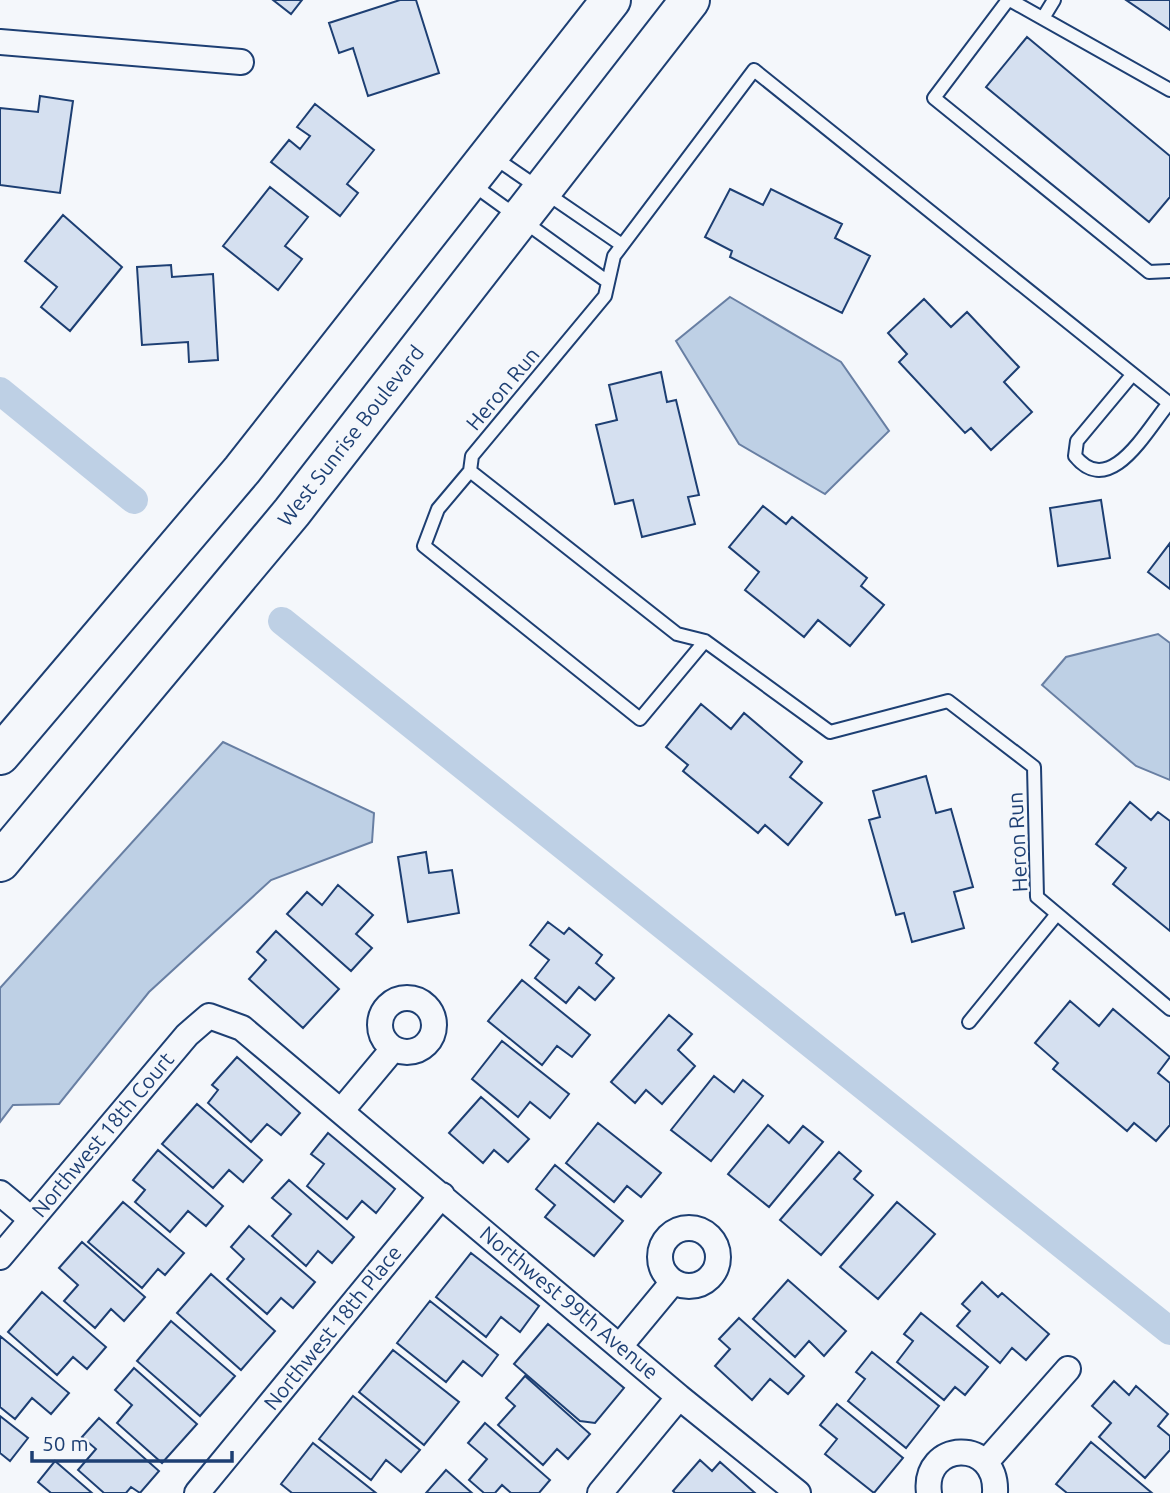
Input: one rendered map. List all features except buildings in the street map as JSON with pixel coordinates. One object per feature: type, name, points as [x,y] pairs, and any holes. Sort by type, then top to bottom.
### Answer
[{"type":"highway","points":[[0,755],[242,470],[611,0]]},
{"type":"highway","name":"West Sunrise Boulevard","points":[[0,862],[292,512],[690,0]]},
{"type":"street","points":[[0,41],[241,62]]},
{"type":"street","name":"Northwest 99th Avenue","points":[[209,1016],[242,1028],[798,1493]]},
{"type":"street","name":"Northwest 18th Court","points":[[0,1256],[187,1035],[209,1016]]},
{"type":"street","points":[[342,1110],[393,1049]]},
{"type":"street","points":[[0,1193],[31,1219]]},
{"type":"street","name":"Northwest 18th Place","points":[[197,1493],[442,1195]]},
{"type":"street","points":[[620,1346],[673,1282]]},
{"type":"street","points":[[986,1462],[1068,1369]]},
{"type":"street","points":[[600,1493],[680,1397]]},
{"type":"street","points":[[929,1493],[932,1470],[947,1455],[968,1452],[986,1462],[996,1481],[995,1493]]},
{"type":"lane","points":[[1170,90],[1009,0],[934,99],[1149,272],[1170,271]]},
{"type":"lane","points":[[1043,18],[1054,0]]},
{"type":"lane","name":"Heron Run","points":[[1169,404],[754,70],[614,256],[605,296],[472,456],[470,471],[677,634],[705,641],[830,732],[948,701],[1034,767],[1037,897],[1170,1009]]},
{"type":"lane","points":[[479,168],[530,206],[608,282]]},
{"type":"lane","points":[[479,168],[530,206],[622,245]]},
{"type":"lane","points":[[1132,374],[1077,441],[1075,456],[1086,469],[1099,472],[1115,468],[1169,404]]},
{"type":"lane","points":[[470,471],[438,509],[424,546],[640,719],[705,641]]},
{"type":"lane","points":[[969,1022],[1057,914]]},
{"type":"water","points":[[730,297],[841,362],[889,431],[825,494],[739,444],[676,341]]},
{"type":"water","points":[[1158,634],[1170,643],[1170,780],[1136,766],[1042,685],[1066,657]]},
{"type":"water","points":[[223,742],[374,813],[372,842],[271,880],[149,992],[59,1104],[13,1105],[0,1122],[0,988]]},
{"type":"waterway","points":[[0,391],[134,500]]},
{"type":"waterway","points":[[282,621],[1170,1331]]}]
